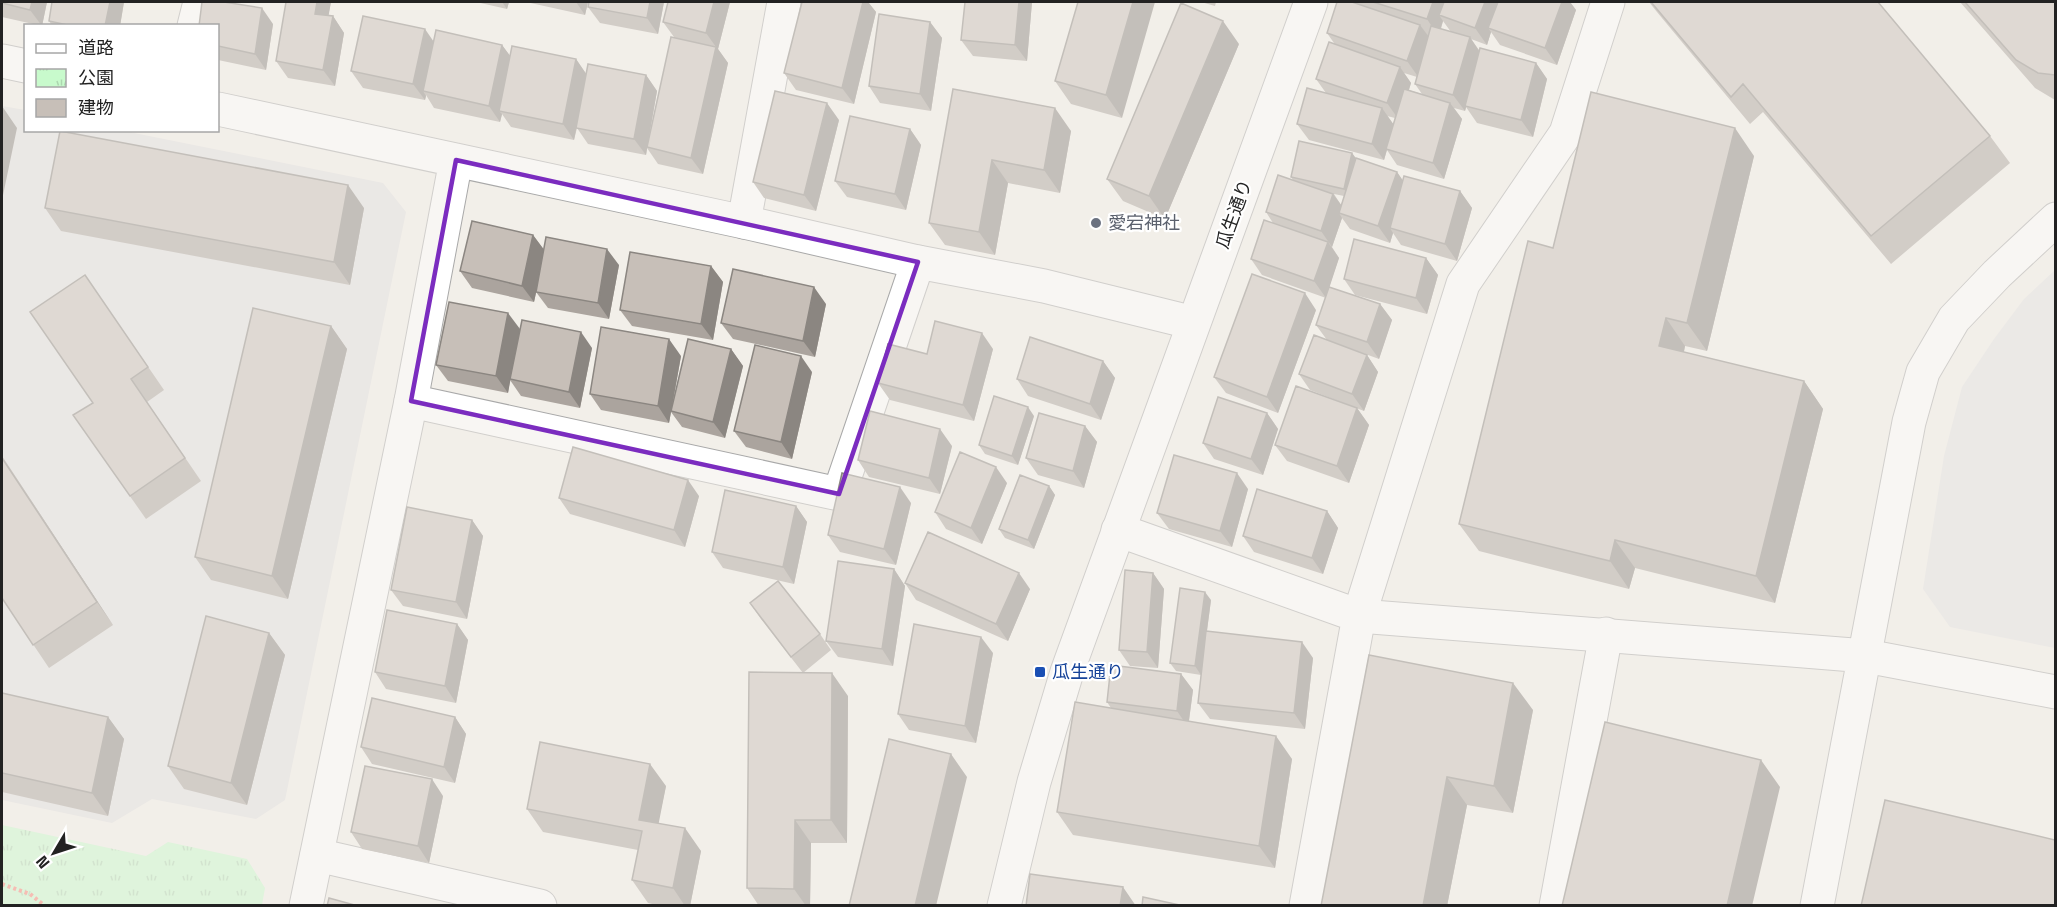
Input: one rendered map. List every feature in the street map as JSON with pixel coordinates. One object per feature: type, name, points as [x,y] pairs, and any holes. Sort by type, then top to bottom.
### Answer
[{"type":"street","points":[[194,24],[200,2]]},
{"type":"street","points":[[744,222],[784,2]]},
{"type":"street","name":"瓜生通り","points":[[1004,906],[1034,782],[1067,672],[1311,2]]},
{"type":"street","points":[[1306,906],[1359,616],[1463,284],[1566,133],[1608,2]]},
{"type":"street","points":[[2,61],[24,66]]},
{"type":"street","points":[[219,109],[744,222],[918,262],[1044,286],[1194,323]]},
{"type":"street","points":[[306,906],[411,401],[456,160]]},
{"type":"street","points":[[1817,906],[1909,422],[1923,372],[1954,319],[2055,219]]},
{"type":"street","points":[[411,401],[839,494],[918,262]]},
{"type":"street","points":[[1118,531],[1359,616],[1866,656],[2055,692]]},
{"type":"street","points":[[1556,906],[1606,634]]},
{"type":"street","points":[[317,855],[540,906]]},
{"type":"path","points":[[2,884],[30,894],[45,906]]},
{"type":"highlighted area","points":[[456,160],[918,262],[839,494],[411,401]]},
{"type":"shaded area","points":[[2,106],[24,110],[24,132],[129,132],[383,183],[406,212],[285,800],[256,819],[152,799],[112,823],[2,800]]},
{"type":"shaded area","points":[[2055,270],[2055,648],[1950,627],[1923,589],[1944,456],[1962,387],[2024,299]]},
{"type":"green space","points":[[2,825],[146,856],[168,842],[247,859],[265,888],[262,905],[2,905]]},
{"type":"building","points":[[2,2],[32,2],[30,10]]},
{"type":"building","points":[[52,2],[110,2],[105,24],[63,24],[49,21]]},
{"type":"building","points":[[202,2],[224,2],[262,8],[255,54],[219,46],[219,24],[199,24]]},
{"type":"building","points":[[286,2],[317,2],[315,14],[333,16],[323,70],[276,61]]},
{"type":"building","points":[[589,2],[650,2],[647,18],[588,7]]},
{"type":"building","points":[[668,2],[714,2],[706,33],[663,22]]},
{"type":"building","points":[[802,2],[863,2],[842,88],[784,73]]},
{"type":"building","points":[[965,2],[1019,2],[1015,45],[961,40]]},
{"type":"building","points":[[1078,2],[1133,2],[1106,95],[1055,81]]},
{"type":"building","points":[[1337,2],[1352,2],[1420,25],[1407,61],[1327,33]]},
{"type":"building","points":[[1373,2],[1433,2],[1427,19]]},
{"type":"building","points":[[1444,2],[1485,2],[1475,28],[1439,15]]},
{"type":"building","points":[[1498,2],[1562,2],[1545,48],[1488,28]]},
{"type":"building","points":[[1651,2],[1878,2],[1990,136],[1871,236],[1743,84],[1731,97]]},
{"type":"building","points":[[1965,2],[2055,2],[2055,75],[2038,73],[2016,60]]},
{"type":"building","points":[[1181,3],[1223,21],[1149,196],[1107,179]]},
{"type":"building","points":[[879,14],[930,22],[920,94],[869,86]]},
{"type":"building","points":[[363,16],[425,29],[413,84],[351,71]]},
{"type":"building","points":[[1431,26],[1470,37],[1453,95],[1415,84]]},
{"type":"building","points":[[436,30],[502,45],[489,106],[423,91]]},
{"type":"building","points":[[671,37],[716,47],[691,158],[647,147]]},
{"type":"building","points":[[1329,42],[1400,67],[1387,103],[1316,79]]},
{"type":"building","points":[[512,46],[576,59],[563,124],[499,111]]},
{"type":"building","points":[[1480,48],[1536,63],[1521,120],[1465,106]]},
{"type":"building","points":[[588,64],[646,75],[634,139],[576,128]]},
{"type":"building","points":[[1307,88],[1382,108],[1372,144],[1297,124]]},
{"type":"building","points":[[953,89],[1055,108],[1044,170],[992,160],[979,232],[929,223]]},
{"type":"building","points":[[1404,89],[1450,103],[1433,163],[1386,149]]},
{"type":"building","points":[[775,91],[827,103],[804,195],[753,182]]},
{"type":"building","points":[[1591,92],[1735,128],[1687,323],[1666,318],[1659,346],[1804,381],[1756,576],[1615,540],[1610,561],[1459,524],[1528,241],[1553,248]]},
{"type":"building","points":[[850,116],[910,129],[895,194],[835,181]]},
{"type":"building","points":[[60,132],[348,185],[334,262],[45,208]]},
{"type":"building","points":[[1299,141],[1352,153],[1344,189],[1291,177]]},
{"type":"building","points":[[1356,158],[1397,172],[1378,226],[1339,213]]},
{"type":"building","points":[[1278,175],[1333,194],[1321,231],[1266,212]]},
{"type":"building","points":[[1404,176],[1460,191],[1445,244],[1390,228]]},
{"type":"building","points":[[1264,220],[1328,242],[1314,281],[1251,259]]},
{"type":"building","points":[[472,221],[533,235],[522,286],[460,271]]},
{"type":"building","points":[[546,237],[607,249],[598,303],[536,292]]},
{"type":"building","points":[[1354,239],[1426,258],[1416,298],[1344,279]]},
{"type":"building","points":[[630,252],[711,266],[701,324],[620,310]]},
{"type":"building","points":[[733,269],[814,287],[803,341],[721,323]]},
{"type":"building","points":[[1252,274],[1305,293],[1267,397],[1214,377]]},
{"type":"building","points":[[85,275],[148,367],[131,379],[185,458],[130,496],[73,415],[93,403],[30,312]]},
{"type":"building","points":[[1329,287],[1380,304],[1367,342],[1316,325]]},
{"type":"building","points":[[449,302],[508,313],[496,376],[436,365]]},
{"type":"building","points":[[253,308],[331,326],[272,576],[195,557]]},
{"type":"building","points":[[522,320],[581,332],[569,392],[510,379]]},
{"type":"building","points":[[935,321],[982,333],[963,405],[878,383],[888,344],[927,354]]},
{"type":"building","points":[[601,327],[669,339],[658,406],[590,394]]},
{"type":"building","points":[[1314,335],[1367,355],[1352,394],[1299,374]]},
{"type":"building","points":[[1030,337],[1103,361],[1090,404],[1017,379]]},
{"type":"building","points":[[688,339],[731,349],[713,422],[671,411]]},
{"type":"building","points":[[755,345],[801,356],[781,442],[734,431]]},
{"type":"building","points":[[1296,386],[1357,408],[1337,466],[1275,445]]},
{"type":"building","points":[[994,396],[1028,407],[1012,456],[979,445]]},
{"type":"building","points":[[1218,397],[1267,413],[1251,459],[1203,443]]},
{"type":"building","points":[[870,411],[940,429],[929,478],[858,460]]},
{"type":"building","points":[[1039,413],[1085,426],[1073,471],[1026,458]]},
{"type":"building","points":[[573,447],[688,480],[674,530],[559,498]]},
{"type":"building","points":[[960,452],[996,467],[971,528],[935,512]]},
{"type":"building","points":[[1174,455],[1237,473],[1220,531],[1157,513]]},
{"type":"building","points":[[2,458],[97,602],[33,645],[2,598]]},
{"type":"building","points":[[842,473],[900,487],[884,549],[828,535]]},
{"type":"building","points":[[1020,475],[1049,486],[1028,540],[999,529]]},
{"type":"building","points":[[1257,489],[1327,511],[1312,558],[1243,536]]},
{"type":"building","points":[[725,490],[796,506],[783,567],[712,552]]},
{"type":"building","points":[[407,507],[472,520],[456,602],[391,590]]},
{"type":"building","points":[[928,532],[1019,573],[996,624],[905,583]]},
{"type":"building","points":[[838,561],[894,569],[882,649],[826,641]]},
{"type":"building","points":[[1125,570],[1153,573],[1147,652],[1119,650]]},
{"type":"building","points":[[778,581],[820,634],[791,657],[750,603]]},
{"type":"building","points":[[1180,588],[1205,592],[1195,666],[1170,663]]},
{"type":"building","points":[[387,610],[457,624],[445,686],[375,672]]},
{"type":"building","points":[[206,616],[269,633],[231,783],[168,766]]},
{"type":"building","points":[[914,624],[981,637],[965,726],[898,714]]},
{"type":"building","points":[[1206,631],[1302,642],[1294,713],[1198,703]]},
{"type":"building","points":[[1369,655],[1513,683],[1494,786],[1447,777],[1423,906],[1321,906]]},
{"type":"building","points":[[1111,665],[1181,674],[1177,711],[1107,702]]},
{"type":"building","points":[[749,672],[832,673],[831,820],[795,820],[794,889],[747,888]]},
{"type":"building","points":[[2,693],[108,717],[92,793],[2,773]]},
{"type":"building","points":[[372,698],[455,717],[444,767],[361,747]]},
{"type":"building","points":[[1075,702],[1276,736],[1259,846],[1057,812]]},
{"type":"building","points":[[1605,722],[1761,760],[1727,906],[1562,906]]},
{"type":"building","points":[[889,739],[951,754],[915,906],[849,906]]},
{"type":"building","points":[[540,742],[650,764],[639,820],[685,828],[673,888],[632,880],[642,831],[527,809]]},
{"type":"building","points":[[365,766],[432,779],[418,846],[351,832]]},
{"type":"building","points":[[1885,800],[2055,840],[2055,906],[1861,906]]},
{"type":"building","points":[[1030,874],[1123,887],[1120,906],[1026,906]]},
{"type":"building","points":[[1143,897],[1184,906],[1142,906]]},
{"type":"building","points":[[329,898],[358,906],[327,906]]},
{"type":"place","name":"愛宕神社","points":[[1096,223]]},
{"type":"place","name":"瓜生通り","points":[[1040,672]]}]
